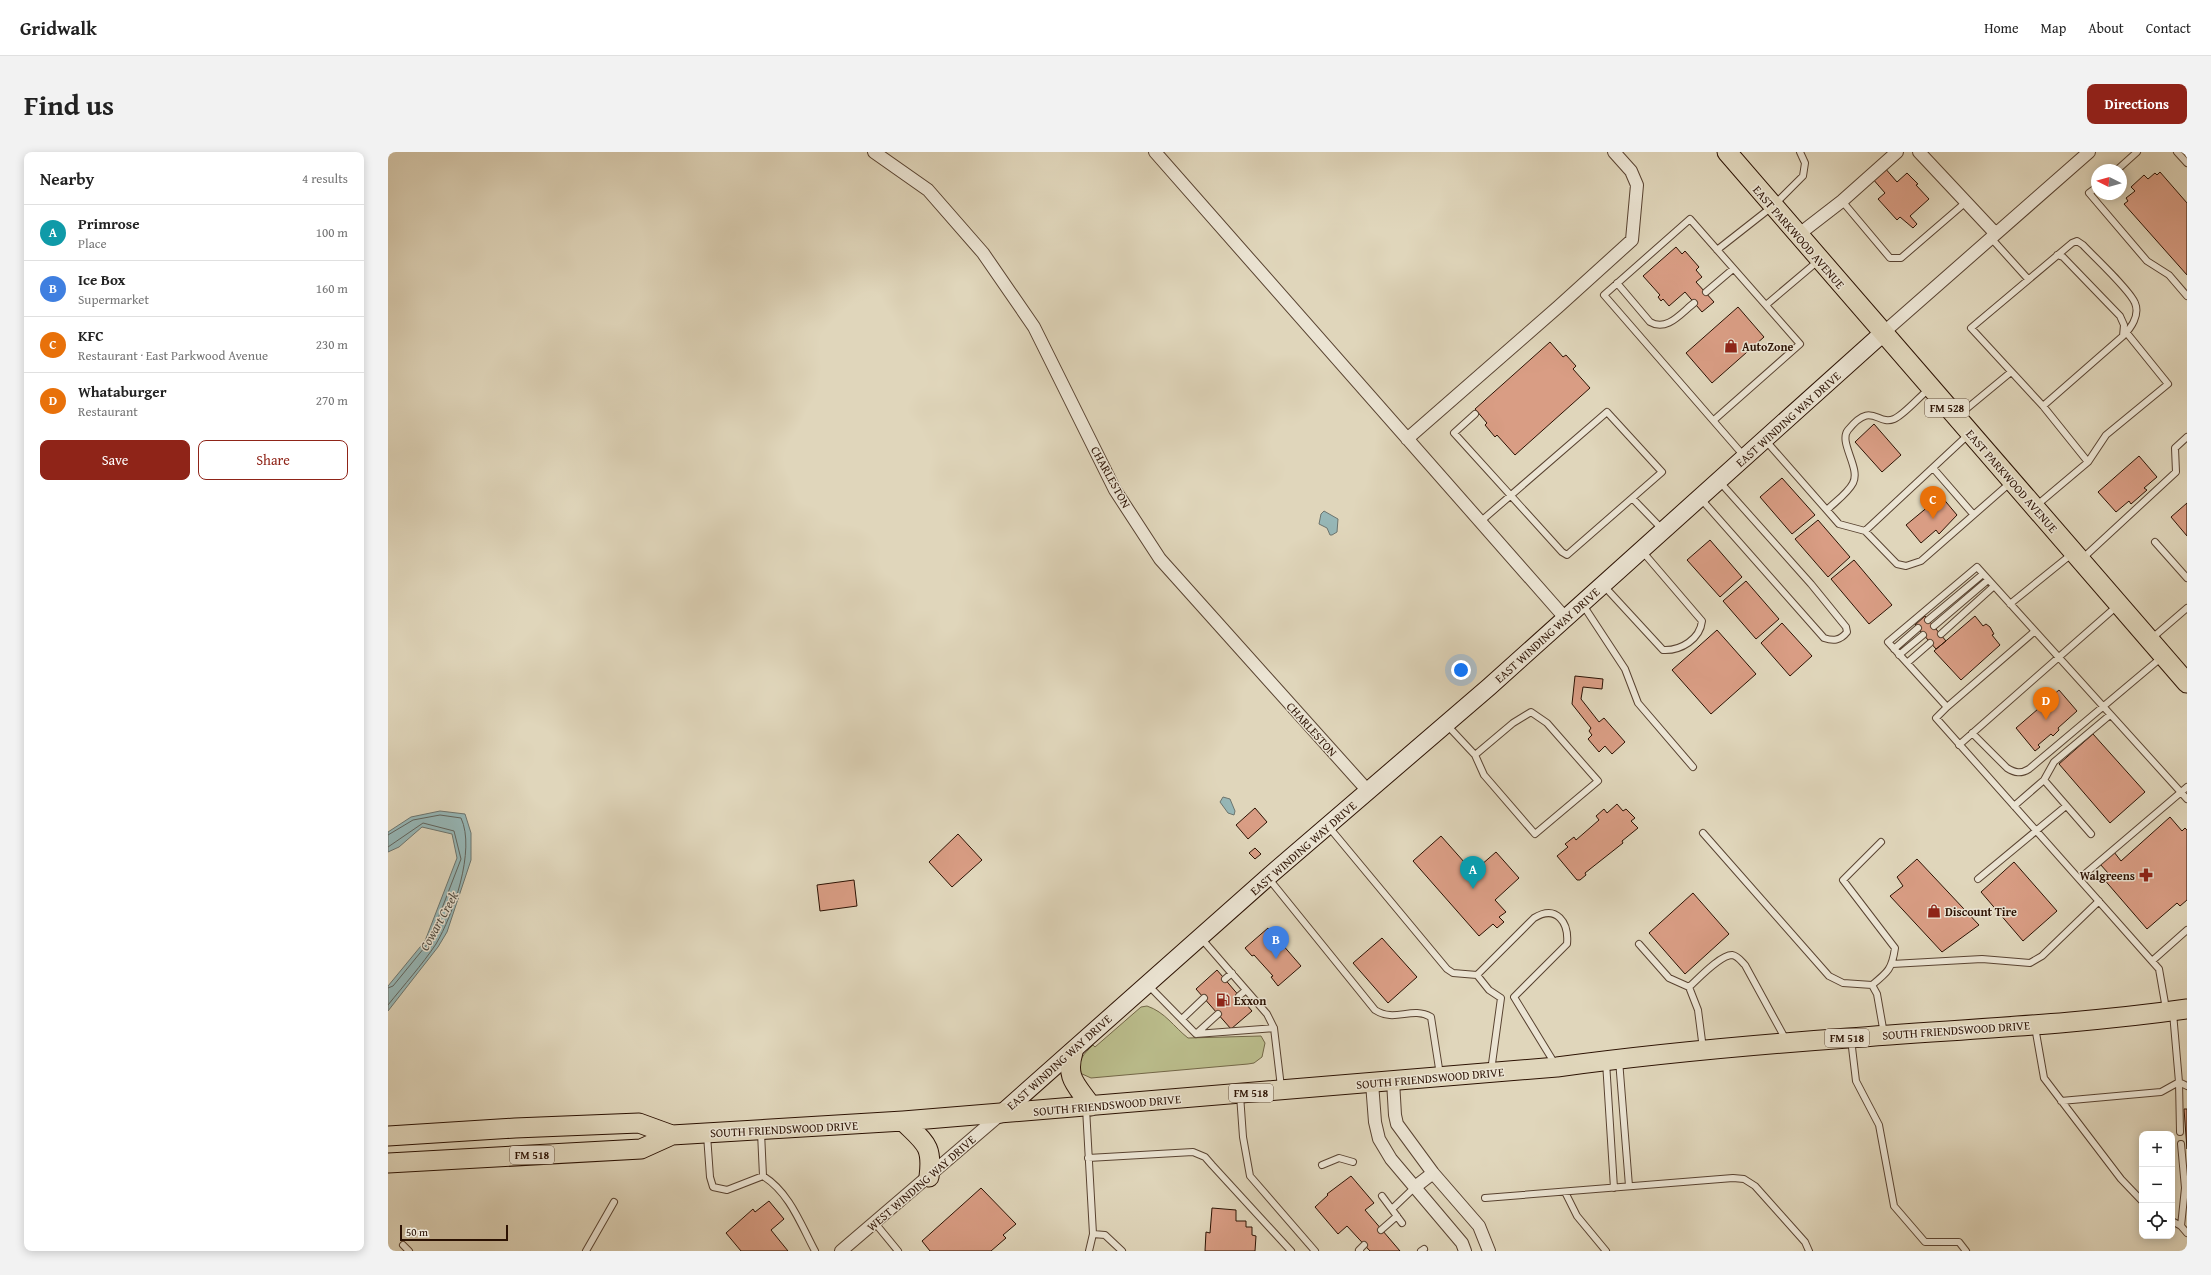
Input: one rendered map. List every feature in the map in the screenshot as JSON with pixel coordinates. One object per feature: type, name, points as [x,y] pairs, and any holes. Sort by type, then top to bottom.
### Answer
[{"type":"main road","name":"EAST PARKWOOD AVENUE","points":[[1727,152],[2187,684]]},
{"type":"main road","name":"SOUTH FRIENDSWOOD DRIVE","points":[[388,1136],[515,1128],[639,1123],[672,1134],[761,1131],[1001,1114],[1240,1093],[1281,1091],[1557,1067],[1703,1051],[1884,1035],[2035,1025],[2175,1011]]},
{"type":"main road","points":[[1073,1052],[1069,1064],[1071,1076],[1088,1106]]},
{"type":"main road","points":[[903,1121],[929,1149],[931,1160],[929,1177]]},
{"type":"main road","name":"SOUTH FRIENDSWOOD DRIVE","points":[[388,1163],[641,1149],[672,1134]]},
{"type":"street","name":"CHARLESTON","points":[[874,152],[928,190],[983,253],[1034,327],[1115,490],[1160,559],[1368,791]]},
{"type":"street","points":[[1155,152],[1566,618]]},
{"type":"street","points":[[1407,439],[1558,308],[1632,240],[1637,185],[1631,171],[1614,152]]},
{"type":"street","points":[[1798,235],[1842,201],[1897,152]]},
{"type":"street","points":[[1919,152],[1966,202],[1993,235]]},
{"type":"street","name":"EAST WINDING WAY DRIVE","points":[[1001,1114],[1073,1052],[1200,937],[1582,604],[1883,333],[2089,152]]},
{"type":"street","points":[[1393,1081],[1397,1124],[1433,1173],[1479,1226],[1489,1251]]},
{"type":"street","points":[[1372,1083],[1375,1122],[1380,1139],[1391,1159],[1462,1243],[1465,1251]]},
{"type":"street","name":"WEST WINDING WAY DRIVE","points":[[845,1250],[1001,1114]]},
{"type":"street","points":[[1415,1187],[1433,1173]]},
{"type":"lane","points":[[1717,250],[1773,206],[1803,176],[1805,163],[1800,152]]},
{"type":"lane","points":[[2124,164],[2138,152]]},
{"type":"lane","points":[[2177,152],[2187,163]]},
{"type":"lane","points":[[2095,200],[2147,261],[2169,275],[2187,296]]},
{"type":"lane","points":[[1842,201],[1890,258],[1901,258],[1966,202]]},
{"type":"lane","points":[[1714,420],[1800,344],[1690,219],[1604,295],[1660,357],[1745,457]]},
{"type":"lane","points":[[1993,235],[2028,279]]},
{"type":"lane","points":[[2042,406],[2125,334],[2134,322],[2136,313],[2135,303],[2128,293],[2083,245],[2077,241],[2072,243],[2057,255],[1971,328],[2042,406],[2088,462]]},
{"type":"lane","points":[[2034,507],[2088,462],[2106,435],[2168,384],[2125,334],[2124,325],[2120,316],[2063,257],[2057,255]]},
{"type":"lane","points":[[1766,305],[1819,260]]},
{"type":"lane","points":[[1706,292],[1734,269]]},
{"type":"lane","points":[[1617,283],[1650,322],[1656,326],[1663,326],[1671,322],[1694,303]]},
{"type":"lane","points":[[1956,418],[2011,372]]},
{"type":"lane","points":[[1827,510],[1853,483],[1855,474],[1846,439],[1847,431],[1864,416],[1874,414],[1886,420],[1895,419],[1930,388]]},
{"type":"lane","points":[[1475,414],[1454,432],[1511,495],[1562,552],[1567,555],[1662,472],[1606,412],[1511,495],[1480,522]]},
{"type":"lane","points":[[1865,531],[1970,433]]},
{"type":"lane","points":[[2010,604],[2077,556],[2176,472],[2175,448],[2187,437]]},
{"type":"lane","points":[[1765,440],[1839,524],[1865,531],[1898,564],[1912,565],[1921,561],[1973,514],[2012,482]]},
{"type":"lane","points":[[1934,468],[1973,514]]},
{"type":"lane","points":[[1700,498],[1824,638],[1833,641],[1843,638],[1847,632],[1846,627],[1811,584],[1719,481]]},
{"type":"lane","points":[[1632,499],[1664,530]]},
{"type":"lane","points":[[2155,542],[2187,578]]},
{"type":"lane","points":[[1603,585],[1663,650],[1683,647],[1701,630],[1702,621],[1641,551]]},
{"type":"lane","points":[[1947,707],[1888,642],[1977,567],[2187,799]]},
{"type":"lane","points":[[1928,620],[1982,574]]},
{"type":"lane","points":[[1934,626],[1988,580]]},
{"type":"lane","points":[[1940,634],[1994,586]]},
{"type":"lane","points":[[1582,604],[1624,669],[1638,703],[1693,767]]},
{"type":"lane","points":[[1959,745],[2119,605]]},
{"type":"lane","points":[[2150,640],[2187,608]]},
{"type":"lane","points":[[1894,649],[1918,628]]},
{"type":"lane","points":[[2035,632],[1936,718],[2159,969],[2175,1011],[2180,1132]]},
{"type":"lane","points":[[1899,655],[1923,634]]},
{"type":"lane","points":[[1907,663],[1930,643]]},
{"type":"lane","points":[[1972,733],[2006,768],[2013,772],[2022,773],[2030,769],[2163,656]]},
{"type":"lane","points":[[1446,724],[1475,755],[1484,775],[1535,834],[1598,781],[1547,723],[1531,712],[1513,723],[1475,755]]},
{"type":"lane","points":[[2014,806],[2044,780],[2054,762],[2110,715]]},
{"type":"lane","points":[[2044,780],[2091,834]]},
{"type":"lane","points":[[2079,879],[2187,787]]},
{"type":"lane","points":[[1978,879],[2066,806]]},
{"type":"lane","points":[[1328,826],[1447,969],[1453,973],[1477,975],[1489,990],[1502,998],[1514,997],[1567,944],[1568,932],[1566,925],[1558,916],[1550,913],[1540,914],[1534,918],[1477,975]]},
{"type":"lane","points":[[1703,833],[1829,976],[1843,983],[1872,985],[1883,976],[1892,964],[1895,948],[1843,880],[1881,842]]},
{"type":"lane","points":[[1268,878],[1375,1010],[1383,1015],[1422,1012],[1431,1018],[1440,1077]]},
{"type":"lane","points":[[1892,964],[1982,959],[2030,963],[2042,956],[2099,901]]},
{"type":"lane","points":[[2152,961],[2187,930]]},
{"type":"lane","points":[[1200,937],[1267,1014],[1274,1028],[1281,1091]]},
{"type":"lane","points":[[2176,939],[2187,937]]},
{"type":"lane","points":[[1639,944],[1669,978],[1689,987],[1698,1010],[1703,1051]]},
{"type":"lane","points":[[1689,987],[1723,958],[1731,955],[1737,957],[1745,965],[1766,1000],[1788,1044]]},
{"type":"lane","points":[[1224,979],[1232,973]]},
{"type":"lane","points":[[1147,984],[1196,1034]]},
{"type":"lane","points":[[1872,985],[1877,994],[1884,1035]]},
{"type":"lane","points":[[1239,996],[1246,990]]},
{"type":"lane","points":[[1514,997],[1557,1067]]},
{"type":"lane","points":[[1182,1019],[1204,998]]},
{"type":"lane","points":[[1490,1072],[1502,998]]},
{"type":"lane","points":[[1196,1034],[1218,1014]]},
{"type":"lane","points":[[2035,1025],[2044,1078],[2121,1179],[2139,1198]]},
{"type":"lane","points":[[1196,1034],[1274,1028]]},
{"type":"lane","points":[[1851,1038],[1856,1081],[1879,1125],[1894,1206],[1925,1242],[1959,1242],[1966,1251]]},
{"type":"lane","points":[[1612,1060],[1629,1186]]},
{"type":"lane","points":[[1612,1060],[1614,1188]]},
{"type":"lane","points":[[2179,1082],[2187,1086]]},
{"type":"lane","points":[[2061,1101],[2161,1092],[2179,1082]]},
{"type":"lane","points":[[1240,1093],[1243,1137],[1250,1176],[1315,1251]]},
{"type":"lane","points":[[1088,1106],[1088,1158],[1093,1234],[1089,1251]]},
{"type":"lane","points":[[761,1131],[763,1176]]},
{"type":"lane","points":[[707,1133],[710,1177],[713,1187],[727,1190],[763,1176]]},
{"type":"lane","points":[[2181,1144],[2185,1188],[2181,1226]]},
{"type":"lane","points":[[1088,1158],[1179,1152],[1200,1154],[1212,1164],[1291,1251]]},
{"type":"lane","points":[[1322,1165],[1339,1158],[1353,1162]]},
{"type":"lane","points":[[763,1176],[772,1181],[790,1202],[815,1251]]},
{"type":"lane","points":[[1485,1198],[1733,1178],[1744,1179],[1756,1186],[1805,1242],[1809,1251]]},
{"type":"lane","points":[[1392,1209],[1415,1187]]},
{"type":"lane","points":[[1565,1192],[1577,1216],[1606,1251]]},
{"type":"lane","points":[[1382,1196],[1402,1222]]},
{"type":"lane","points":[[586,1251],[614,1202]]},
{"type":"lane","points":[[1381,1230],[1398,1216]]},
{"type":"lane","points":[[875,1223],[898,1251]]},
{"type":"lane","points":[[2175,1223],[2181,1226],[2187,1233]]},
{"type":"lane","points":[[1093,1234],[1106,1235],[1122,1251]]},
{"type":"lane","points":[[403,1245],[409,1251]]},
{"type":"lane","points":[[1360,1251],[1364,1245]]},
{"type":"green space","points":[[1147,1006],[1159,1012],[1188,1038],[1261,1036],[1265,1043],[1262,1057],[1254,1063],[1248,1064],[1091,1078],[1080,1073],[1080,1061],[1084,1054],[1093,1045],[1095,1047],[1141,1007]]},
{"type":"water","points":[[1324,511],[1338,519],[1337,532],[1332,535],[1330,535],[1327,528],[1319,524],[1321,514]]},
{"type":"water","points":[[1223,797],[1230,799],[1235,811],[1234,815],[1228,813],[1220,802]]},
{"type":"water","name":"Cowart Creek","points":[[440,811],[465,814],[471,833],[471,860],[447,932],[438,947],[388,1011],[388,986],[425,941],[457,858],[452,834],[422,827],[399,847],[388,852],[388,832],[411,817]]},
{"type":"building","points":[[1884,167],[1897,182],[1907,173],[1918,184],[1916,185],[1929,199],[1910,216],[1917,224],[1913,228],[1900,217],[1897,220],[1878,199],[1885,193],[1872,178]]},
{"type":"building","points":[[2160,172],[2187,203],[2187,275],[2124,204],[2128,201],[2127,197],[2135,191],[2131,187],[2144,175],[2148,179],[2155,173],[2157,175]]},
{"type":"building","points":[[1676,247],[1682,254],[1685,251],[1699,267],[1696,270],[1702,277],[1696,282],[1714,302],[1702,312],[1685,292],[1669,306],[1663,299],[1661,301],[1658,297],[1660,295],[1643,276]]},
{"type":"building","points":[[1738,307],[1764,337],[1712,383],[1686,353]]},
{"type":"building","points":[[1550,342],[1563,357],[1566,355],[1576,366],[1573,369],[1590,388],[1515,455],[1497,435],[1495,437],[1485,425],[1487,423],[1475,409]]},
{"type":"building","points":[[1874,424],[1901,455],[1882,472],[1855,442]]},
{"type":"building","points":[[2139,456],[2157,477],[2144,488],[2147,490],[2131,504],[2129,501],[2116,512],[2098,492]]},
{"type":"building","points":[[1782,478],[1815,515],[1792,534],[1760,497]]},
{"type":"building","points":[[1941,496],[1957,515],[1939,534],[1936,530],[1921,543],[1906,525]]},
{"type":"building","points":[[2187,503],[2187,536],[2171,517]]},
{"type":"building","points":[[1818,520],[1850,557],[1828,577],[1795,539]]},
{"type":"building","points":[[1710,540],[1742,577],[1720,597],[1687,560]]},
{"type":"building","points":[[1854,560],[1892,605],[1869,624],[1831,579]]},
{"type":"building","points":[[1746,581],[1779,619],[1756,639],[1723,601]]},
{"type":"building","points":[[1925,616],[1946,641],[1936,649],[1915,625]]},
{"type":"building","points":[[1975,616],[1983,626],[1986,624],[1990,627],[1994,634],[1992,635],[2000,645],[1961,680],[1934,651]]},
{"type":"building","points":[[1782,623],[1812,656],[1790,676],[1761,643]]},
{"type":"building","points":[[1717,630],[1756,674],[1711,714],[1672,670]]},
{"type":"building","points":[[1575,676],[1603,679],[1602,689],[1583,687],[1581,699],[1599,722],[1604,718],[1625,742],[1612,754],[1605,746],[1599,752],[1588,739],[1592,735],[1589,731],[1591,728],[1572,704]]},
{"type":"building","points":[[2059,690],[2077,711],[2058,728],[2059,730],[2053,736],[2051,734],[2038,745],[2040,747],[2035,751],[2016,728],[2038,709],[2036,707],[2043,702],[2044,703]]},
{"type":"building","points":[[2093,734],[2145,792],[2110,823],[2059,764]]},
{"type":"building","points":[[1617,804],[1623,811],[1626,809],[1635,818],[1631,821],[1638,828],[1622,841],[1623,843],[1585,873],[1586,875],[1580,880],[1577,880],[1557,856],[1568,847],[1565,844],[1574,837],[1576,840],[1599,820],[1596,816],[1604,809],[1607,813]]},
{"type":"building","points":[[1255,808],[1267,822],[1248,839],[1236,825]]},
{"type":"building","name":"Walgreens","points":[[2170,817],[2182,831],[2185,828],[2187,830],[2187,900],[2180,906],[2177,903],[2147,929],[2102,877],[2108,873],[2100,864],[2114,852],[2121,861]]},
{"type":"building","points":[[958,834],[982,860],[952,887],[929,862]]},
{"type":"building","points":[[1441,836],[1473,872],[1496,852],[1519,878],[1495,900],[1506,912],[1499,917],[1504,922],[1497,928],[1493,924],[1479,936],[1413,861]]},
{"type":"building","points":[[1255,848],[1261,854],[1255,859],[1249,853]]},
{"type":"building","name":"Discount Tire","points":[[1917,859],[1979,925],[1942,952],[1890,896],[1903,886],[1897,877]]},
{"type":"building","points":[[2014,862],[2057,911],[2023,941],[1981,892]]},
{"type":"building","points":[[854,880],[857,906],[820,911],[817,885]]},
{"type":"building","points":[[1693,893],[1729,934],[1685,974],[1649,933]]},
{"type":"building","points":[[1268,928],[1301,966],[1278,986],[1271,977],[1273,976],[1254,955],[1252,956],[1245,948]]},
{"type":"building","points":[[1382,938],[1417,977],[1388,1003],[1353,963]]},
{"type":"building","points":[[1217,970],[1252,1011],[1231,1029],[1196,989]]},
{"type":"building","points":[[2184,1109],[2187,1109],[2187,1149]]},
{"type":"building","points":[[1351,1176],[1374,1203],[1365,1210],[1400,1251],[1370,1251],[1347,1226],[1338,1234],[1315,1207],[1328,1195],[1327,1194]]},
{"type":"building","points":[[981,1188],[1016,1224],[1003,1235],[1006,1238],[991,1251],[930,1251],[922,1241]]},
{"type":"building","points":[[769,1201],[784,1219],[771,1230],[788,1251],[741,1251],[726,1233],[753,1209],[755,1212]]},
{"type":"building","points":[[1212,1208],[1236,1210],[1236,1221],[1246,1221],[1246,1227],[1252,1227],[1252,1235],[1256,1236],[1255,1251],[1205,1251],[1206,1232],[1210,1233]]},
{"type":"place","name":"AutoZone","points":[[1731,346]]},
{"type":"place","name":"KFC","points":[[1933,519]]},
{"type":"place","name":"Whataburger","points":[[2046,720]]},
{"type":"place","name":"Walgreens","points":[[2146,875]]},
{"type":"place","name":"Primrose","points":[[1473,889]]},
{"type":"place","name":"Discount Tire","points":[[1934,911]]},
{"type":"place","name":"Ice Box","points":[[1276,959]]},
{"type":"place","name":"Exxon","points":[[1223,1000]]}]
